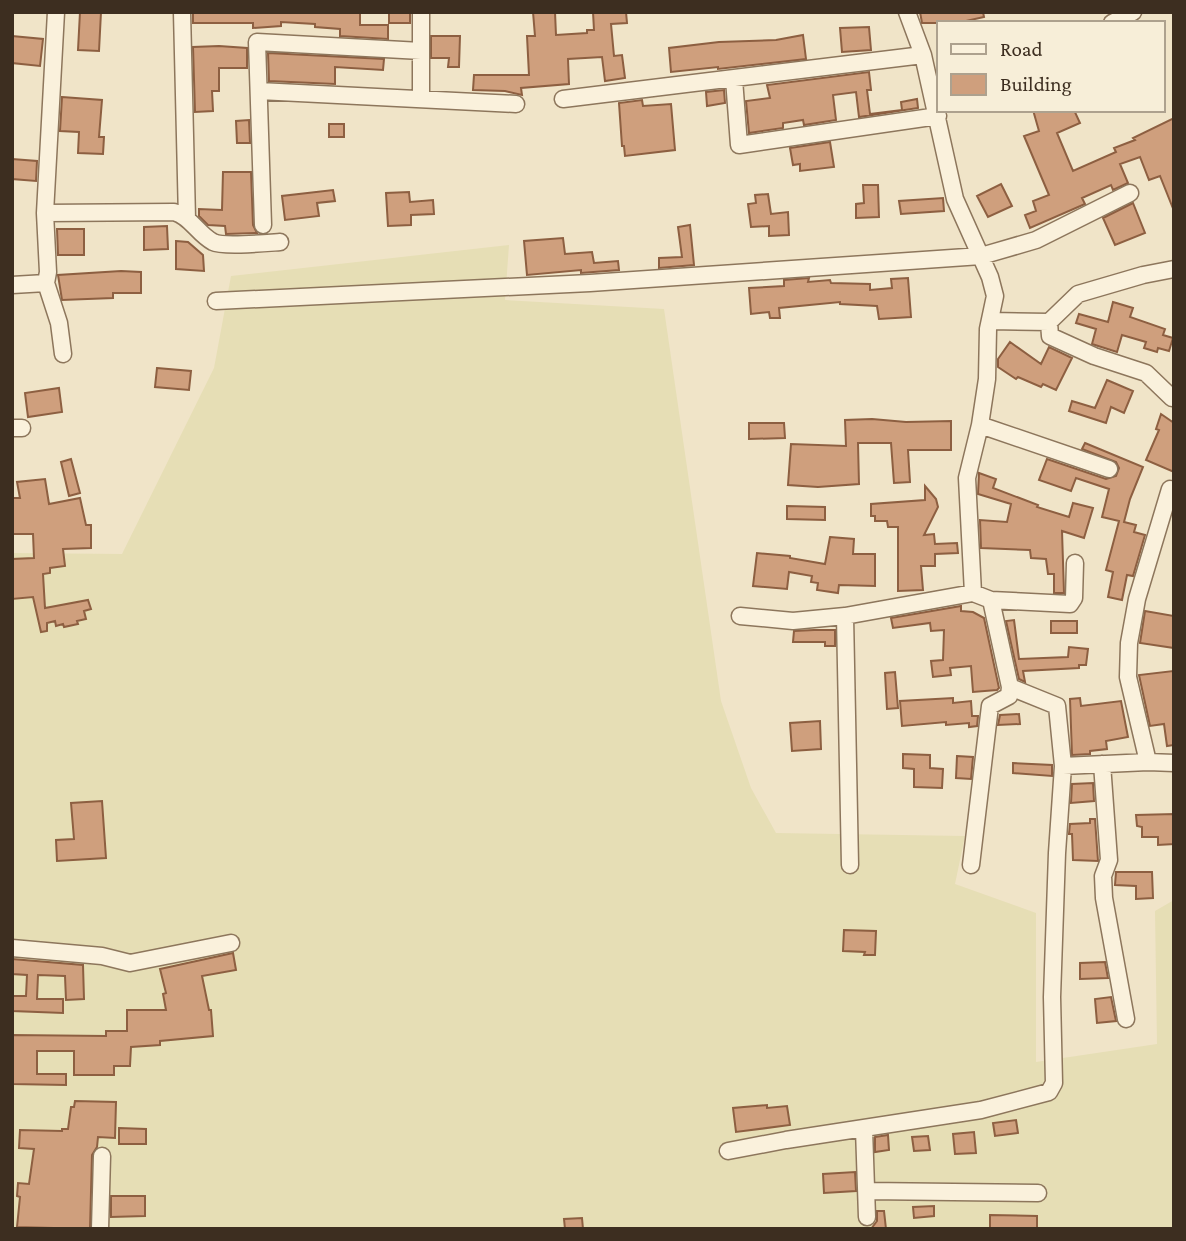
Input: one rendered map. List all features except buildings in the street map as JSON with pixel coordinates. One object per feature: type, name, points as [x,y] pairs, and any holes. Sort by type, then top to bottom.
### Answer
[{"type":"street","points":[[56,12],[45,213],[48,272],[46,283],[59,323],[64,354]]},
{"type":"street","points":[[182,12],[187,219]]},
{"type":"street","points":[[421,12],[421,98]]},
{"type":"street","points":[[907,12],[923,55],[937,112]]},
{"type":"street","points":[[1116,21],[1133,12]]},
{"type":"street","points":[[263,225],[257,42],[421,51]]},
{"type":"street","points":[[563,99],[923,55]]},
{"type":"street","points":[[734,79],[739,145],[938,116]]},
{"type":"street","points":[[259,91],[516,104]]},
{"type":"street","points":[[937,112],[955,199],[981,256],[995,296],[980,425],[967,478],[973,593]]},
{"type":"street","points":[[216,301],[590,283],[981,256],[1036,240],[1130,193]]},
{"type":"street","points":[[45,213],[174,212],[216,243],[280,242]]},
{"type":"street","points":[[990,321],[1049,322],[1078,294],[1174,269]]},
{"type":"street","points":[[12,285],[46,283]]},
{"type":"street","points":[[1049,322],[1050,336],[1094,356],[1146,373],[1172,398]]},
{"type":"street","points":[[980,425],[1109,469]]},
{"type":"street","points":[[1147,762],[1128,677],[1129,643],[1137,599],[1170,489]]},
{"type":"street","points":[[740,616],[793,621],[845,616],[973,593],[990,600],[1070,604],[1074,598],[1075,564]]},
{"type":"street","points":[[971,865],[990,706],[1009,696],[1010,687],[990,600]]},
{"type":"street","points":[[845,616],[850,865]]},
{"type":"street","points":[[728,1151],[981,1110],[1049,1092],[1052,1087],[1056,853],[1063,766],[1057,706],[1010,687]]},
{"type":"street","points":[[1063,766],[1174,763]]},
{"type":"street","points":[[1102,764],[1109,860],[1103,876],[1104,898],[1126,1019]]},
{"type":"street","points":[[12,948],[102,957],[130,963],[231,943]]},
{"type":"street","points":[[864,1129],[867,1217]]},
{"type":"street","points":[[100,1229],[102,1156]]},
{"type":"street","points":[[867,1191],[1038,1193]]},
{"type":"shaded area","points":[[509,245],[505,300],[664,309],[721,701],[751,788],[776,833],[965,836],[955,884],[1036,913],[1036,1062],[1157,1044],[1155,911],[1174,900],[1174,1229],[12,1229],[12,553],[122,554],[214,368],[231,276]]}]
